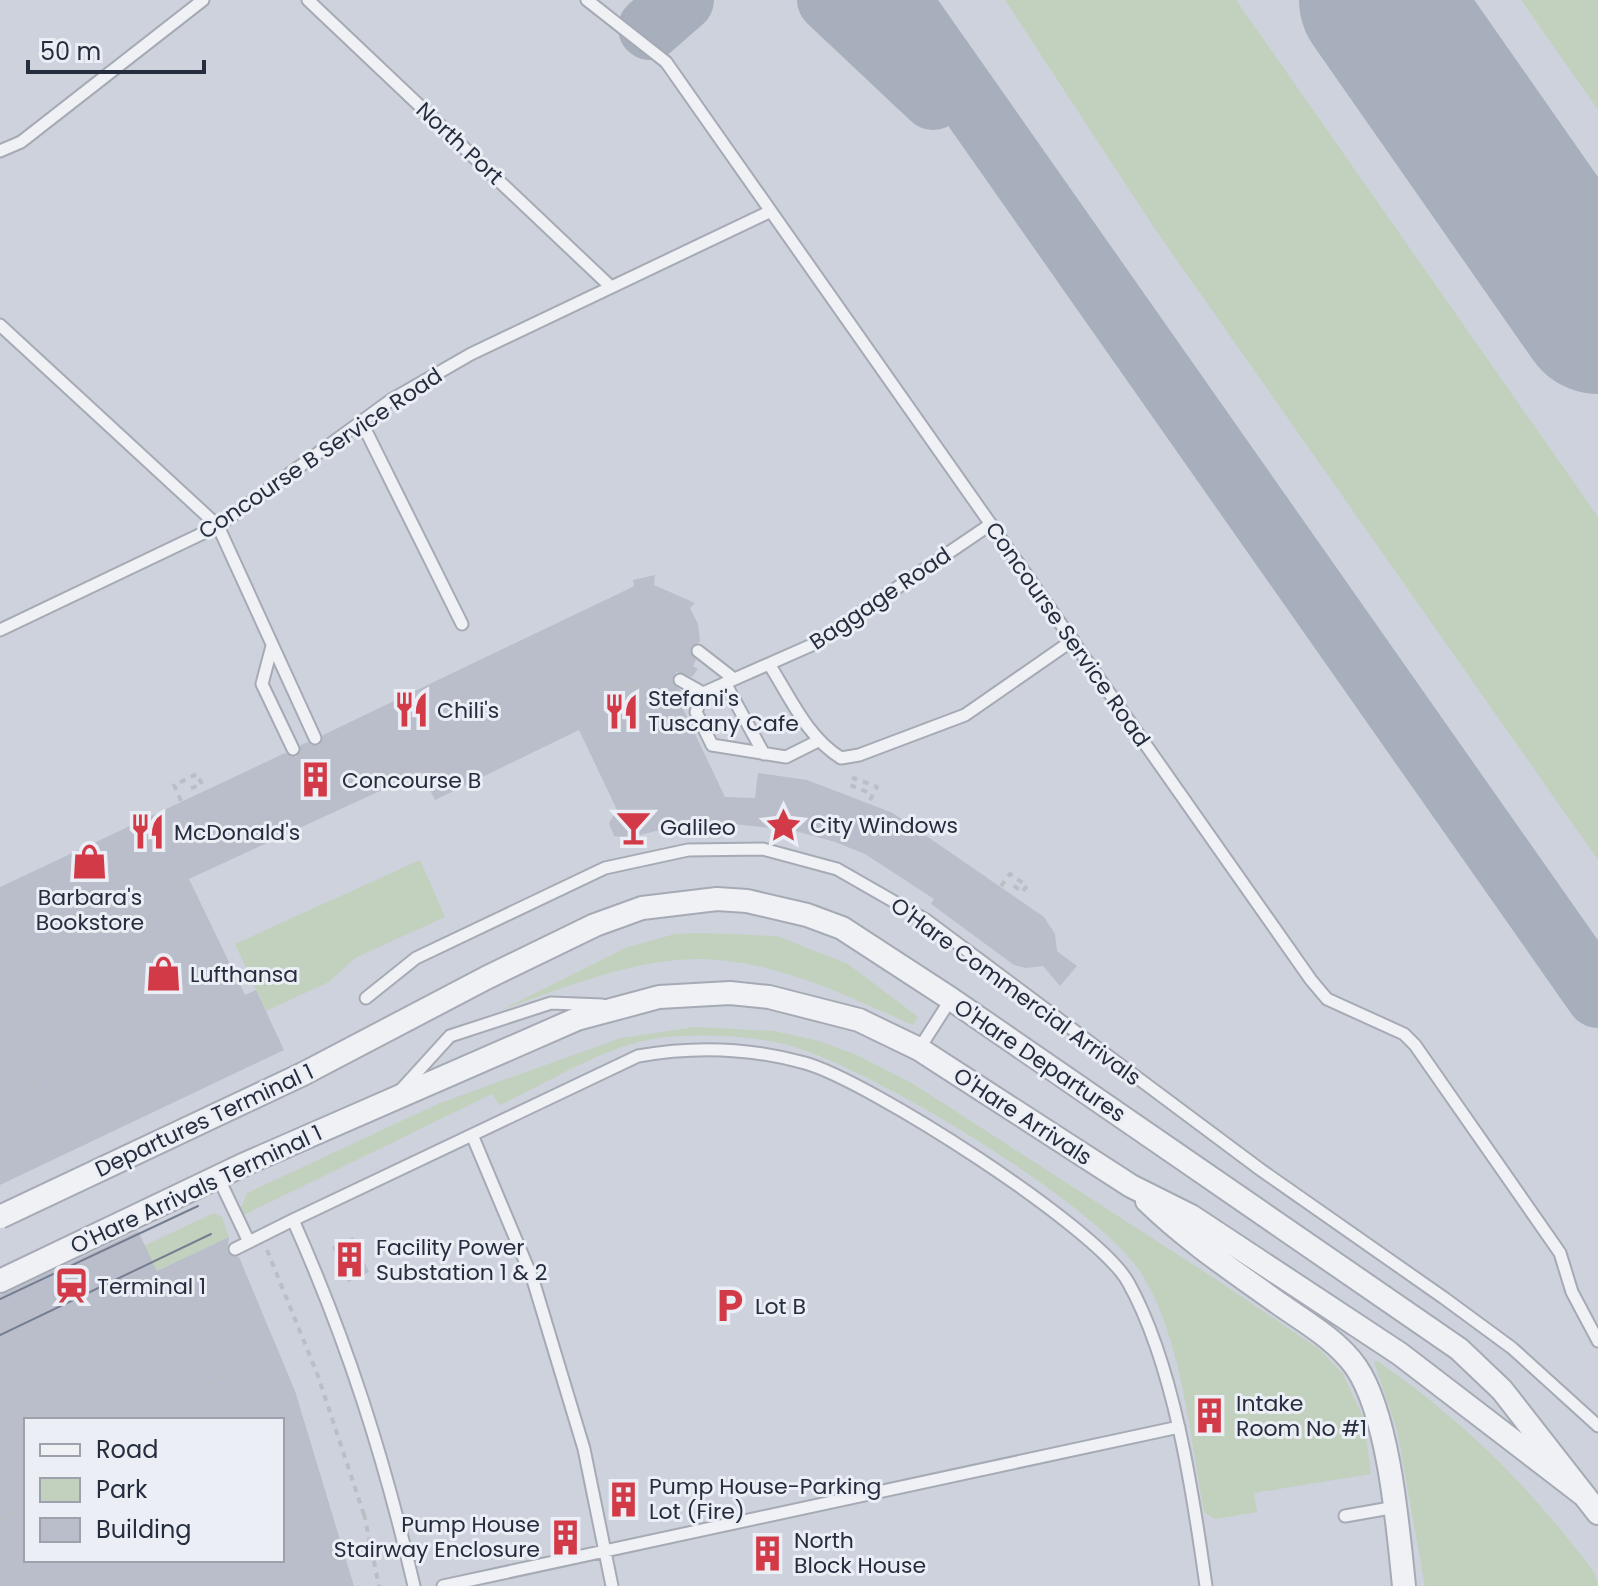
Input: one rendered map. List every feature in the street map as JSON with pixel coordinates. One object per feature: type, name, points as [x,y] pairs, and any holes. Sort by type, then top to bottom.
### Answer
[{"type":"street","name":"O'Hare Departures","points":[[407,1021],[595,925],[642,908],[717,899],[747,901],[807,915],[842,928],[951,999],[1459,1349],[1502,1390],[1591,1505]]},
{"type":"street","name":"O'Hare Arrivals","points":[[393,1099],[577,1019],[618,1005],[699,994],[769,997],[859,1020],[919,1049],[1131,1186],[1191,1216],[1400,1354],[1591,1505]]},
{"type":"street","name":"Departures Terminal 1","points":[[0,1217],[407,1021]]},
{"type":"street","name":"O'Hare Arrivals Terminal 1","points":[[0,1281],[218,1177],[393,1099]]},
{"type":"street","points":[[1131,1186],[1180,1234],[1327,1338],[1355,1366],[1372,1396],[1396,1507],[1404,1586]]},
{"type":"lane","points":[[0,151],[21,142],[203,0]]},
{"type":"lane","name":"North Port","points":[[308,0],[611,287]]},
{"type":"lane","name":"Concourse Service Road","points":[[587,0],[666,62],[1311,980],[1327,999],[1404,1034],[1415,1045],[1560,1253],[1572,1292],[1598,1341]]},
{"type":"lane","name":"Concourse B Service Road","points":[[0,630],[218,526],[391,400],[471,354],[769,212]]},
{"type":"lane","points":[[0,325],[218,526],[315,738]]},
{"type":"lane","points":[[362,423],[462,624]]},
{"type":"lane","name":"Baggage Road","points":[[703,693],[814,644],[991,524]]},
{"type":"lane","points":[[769,664],[818,741],[841,758],[859,755],[965,715],[1073,640]]},
{"type":"lane","points":[[272,645],[262,684],[293,749]]},
{"type":"lane","points":[[698,651],[730,681],[764,754]]},
{"type":"lane","points":[[680,680],[703,693],[696,712],[712,745],[795,756],[818,741]]},
{"type":"lane","name":"O'Hare Commercial Arrivals","points":[[366,998],[416,958],[605,868],[688,850],[763,849],[837,869],[926,920],[1261,1170],[1444,1298],[1512,1348],[1598,1426]]},
{"type":"lane","points":[[919,1049],[951,999]]},
{"type":"lane","points":[[393,1099],[450,1036],[551,1003],[618,1005]]},
{"type":"lane","points":[[235,1249],[638,1056],[673,1050],[746,1051],[830,1071],[1008,1180],[1113,1260],[1142,1310],[1179,1427],[1206,1586]]},
{"type":"lane","points":[[472,1135],[533,1280],[584,1449],[612,1586]]},
{"type":"lane","points":[[218,1177],[249,1242]]},
{"type":"lane","points":[[293,1220],[335,1315],[364,1396],[414,1586]]},
{"type":"lane","points":[[443,1586],[1179,1427]]},
{"type":"lane","points":[[1345,1516],[1396,1507]]},
{"type":"path","points":[[629,683],[642,708]]},
{"type":"path","points":[[209,852],[384,768]]},
{"type":"path","points":[[181,801],[174,785],[197,774],[202,784],[187,790]]},
{"type":"path","points":[[867,792],[850,785],[854,778],[877,787],[869,802]]},
{"type":"path","points":[[1001,886],[1010,874],[1027,886],[1022,892],[1010,883]]},
{"type":"path","points":[[197,916],[184,881],[207,924]]},
{"type":"path","points":[[125,1042],[154,1027]]},
{"type":"path","points":[[213,1040],[219,1053]]},
{"type":"path","points":[[9,1097],[38,1083]]},
{"type":"path","points":[[97,1094],[104,1108]]},
{"type":"path","points":[[261,1236],[318,1376],[364,1513],[379,1586]]},
{"type":"path","points":[[194,1388],[245,1368]]},
{"type":"path","points":[[218,1371],[220,1378]]},
{"type":"path","points":[[0,1518],[24,1510]]},
{"type":"shaded area","points":[[0,0],[1598,0],[1598,1586],[0,1586]]},
{"type":"green space","points":[[1005,0],[1236,0],[1598,517],[1598,860],[1155,229]]},
{"type":"green space","points":[[1521,0],[1598,0],[1598,110]]},
{"type":"green space","points":[[420,860],[445,917],[355,958],[329,982],[266,1011],[235,944]]},
{"type":"green space","points":[[675,934],[777,936],[848,964],[918,1017],[913,1025],[785,973],[731,961],[703,959],[651,963],[625,969],[501,1010],[625,948]]},
{"type":"green space","points":[[695,1027],[774,1031],[819,1041],[859,1056],[915,1085],[1217,1280],[1319,1349],[1343,1374],[1363,1417],[1371,1474],[1254,1493],[1257,1512],[1215,1519],[1204,1512],[1183,1388],[1166,1327],[1141,1273],[1116,1244],[1031,1176],[924,1108],[825,1058],[788,1045],[743,1037],[697,1036],[667,1037],[625,1046],[500,1105],[492,1094],[244,1215],[241,1208],[247,1193],[440,1103],[621,1038]]},
{"type":"green space","points":[[214,1213],[222,1217],[229,1237],[0,1345],[0,1313]]},
{"type":"green space","points":[[1377,1361],[1431,1401],[1506,1469],[1584,1559],[1595,1575],[1598,1586],[1425,1586],[1397,1430],[1374,1362]]},
{"type":"building","name":"Concourse B","points":[[655,575],[654,585],[695,603],[690,608],[698,624],[700,641],[690,651],[696,660],[693,666],[698,669],[692,677],[676,672],[672,681],[681,691],[677,696],[725,797],[755,798],[758,773],[807,780],[893,813],[1044,917],[1055,934],[1057,951],[1077,966],[1060,986],[1043,966],[1026,968],[1014,965],[931,904],[934,899],[865,854],[835,842],[792,830],[714,822],[683,824],[629,838],[614,836],[609,823],[617,810],[579,730],[435,800],[421,772],[189,879],[245,995],[256,990],[284,1050],[0,1185],[0,887],[285,753],[296,757],[301,745],[308,742],[319,745],[323,735],[634,586],[633,580]]},
{"type":"building","points":[[138,1231],[157,1271],[229,1237],[227,1252],[239,1257],[295,1391],[354,1586],[0,1586],[0,1295]]},
{"type":"building","name":"Facility Power Substation 1 & 2","points":[[353,1237],[369,1272],[348,1282],[332,1247]]},
{"type":"building","name":"Intake Room No #1","points":[[1217,1403],[1221,1425],[1202,1428],[1198,1407]]},
{"type":"taxiway","points":[[650,28],[682,0]]},
{"type":"taxiway","points":[[829,0],[933,98]]},
{"type":"taxiway","points":[[899,0],[1598,996]]},
{"type":"runway","points":[[1378,0],[1598,315]]},
{"type":"tram line","points":[[0,1299],[198,1206]]},
{"type":"tram line","points":[[0,1335],[211,1234]]},
{"type":"place","name":"Chili's","points":[[411,710]]},
{"type":"place","name":"Stefani's Tuscany Cafe","points":[[622,711]]},
{"type":"place","name":"Concourse B","points":[[316,780]]},
{"type":"place","name":"City Windows","points":[[784,825]]},
{"type":"place","name":"Galileo","points":[[634,827]]},
{"type":"place","name":"McDonald's","points":[[148,832]]},
{"type":"place","name":"Barbara's Bookstore","points":[[90,861]]},
{"type":"place","name":"Lufthansa","points":[[164,974]]},
{"type":"place","name":"Facility Power Substation 1 & 2","points":[[350,1260]]},
{"type":"place","name":"Terminal 1","points":[[71,1286]]},
{"type":"place","name":"Lot B","points":[[729,1306]]},
{"type":"place","name":"Intake Room No #1","points":[[1210,1416]]},
{"type":"place","name":"Pump House-Parking Lot (Fire)","points":[[623,1499]]},
{"type":"place","name":"Pump House Stairway Enclosure","points":[[566,1537]]},
{"type":"place","name":"North Block House","points":[[768,1553]]}]
